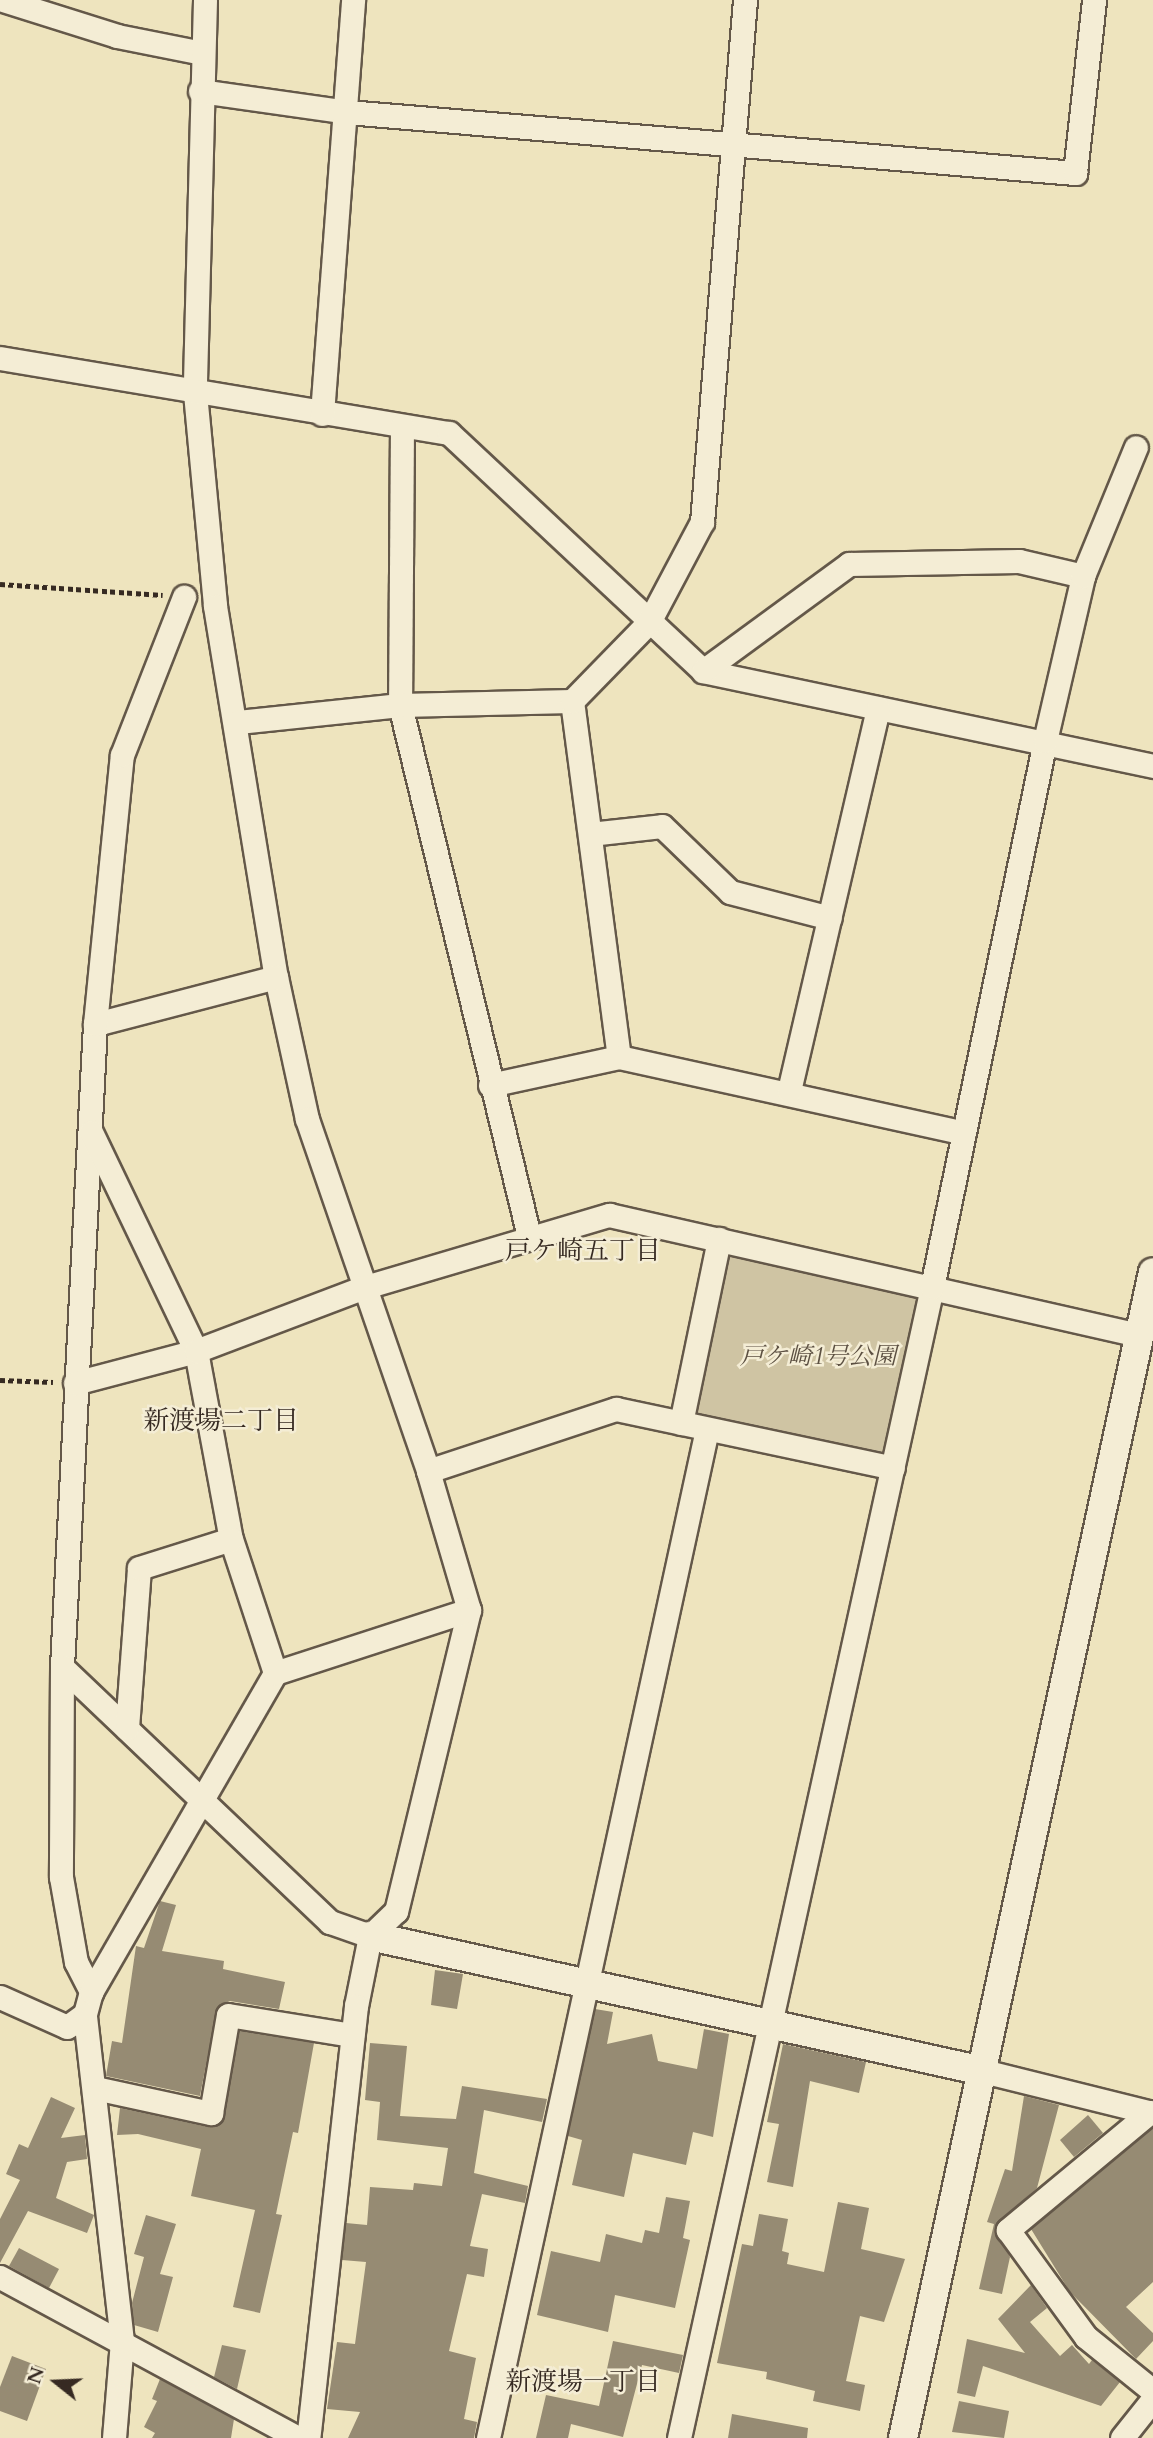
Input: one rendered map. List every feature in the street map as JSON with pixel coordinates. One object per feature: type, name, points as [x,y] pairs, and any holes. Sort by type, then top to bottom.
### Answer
[{"type":"street","points":[[205,0],[200,91],[195,393],[215,606],[238,722],[276,977],[307,1119],[362,1288],[428,1471],[470,1610],[396,1911],[370,1936],[352,2035],[308,2438]]},
{"type":"street","points":[[322,414],[347,111],[353,0]]},
{"type":"street","points":[[238,722],[400,705],[572,701],[649,622],[702,522],[745,0]]},
{"type":"street","points":[[200,91],[347,111],[734,147],[1075,173],[1094,0]]},
{"type":"street","points":[[8,5],[117,36],[202,53]]},
{"type":"street","points":[[0,358],[195,393],[449,433],[704,671],[1045,741],[1153,766]]},
{"type":"street","points":[[402,426],[400,705],[528,1236]]},
{"type":"street","points":[[679,2438],[893,1468],[1045,741],[1083,576],[1136,447]]},
{"type":"street","points":[[704,671],[849,564],[1020,561],[1083,576]]},
{"type":"street","points":[[91,1992],[76,1962],[61,1877],[62,1667],[96,1024],[122,755],[184,597]]},
{"type":"street","points":[[572,701],[619,1057]]},
{"type":"street","points":[[789,1091],[878,708]]},
{"type":"street","points":[[590,834],[662,826],[730,892],[830,918]]},
{"type":"street","points":[[96,1024],[276,977]]},
{"type":"street","points":[[490,1084],[619,1057],[789,1091],[964,1133]]},
{"type":"street","points":[[90,1129],[196,1351],[232,1539],[275,1673]]},
{"type":"street","points":[[75,1383],[196,1351],[362,1288],[528,1236],[609,1215],[1146,1337]]},
{"type":"street","points":[[681,1423],[719,1239]]},
{"type":"street","points":[[903,2438],[1146,1337],[1153,1272]]},
{"type":"street","points":[[428,1471],[616,1409],[893,1468]]},
{"type":"street","points":[[488,2438],[707,1429]]},
{"type":"street","points":[[127,1728],[139,1567],[232,1539]]},
{"type":"street","points":[[114,2438],[122,2341],[85,2014],[91,1992],[275,1673],[470,1610]]},
{"type":"street","points":[[62,1667],[203,1798],[330,1922],[370,1936],[983,2071],[1152,2113]]},
{"type":"street","points":[[0,1997],[67,2027],[85,2014]]},
{"type":"street","points":[[95,2088],[211,2113],[228,2015],[352,2035]]},
{"type":"street","points":[[1152,2113],[1008,2230],[1086,2337],[1153,2391]]},
{"type":"street","points":[[0,2277],[298,2438]]},
{"type":"street","points":[[1122,2438],[1153,2399]]},
{"type":"path","points":[[0,584],[184,597]]},
{"type":"path","points":[[0,1380],[75,1383]]},
{"type":"green space","name":"戸ケ崎1号公園","points":[[728,1253],[920,1295],[885,1456],[696,1415]]},
{"type":"building","points":[[160,1901],[176,1905],[162,1951],[224,1961],[223,1969],[285,1982],[279,2009],[230,2001],[217,2007],[200,2096],[106,2076],[112,2041],[122,2043],[136,1946],[144,1948]]},
{"type":"building","points":[[435,1970],[463,1974],[457,2009],[431,2005]]},
{"type":"building","points":[[595,2009],[613,2012],[607,2044],[652,2034],[658,2061],[697,2069],[704,2029],[729,2034],[713,2137],[693,2132],[686,2165],[633,2153],[624,2197],[572,2185],[582,2140],[568,2136]]},
{"type":"building","points":[[239,2031],[314,2043],[298,2133],[293,2132],[276,2214],[282,2215],[260,2313],[233,2307],[255,2210],[191,2196],[201,2149],[138,2134],[117,2135],[120,2108],[208,2127],[221,2123]]},
{"type":"building","points":[[370,2043],[407,2046],[400,2116],[456,2119],[462,2086],[547,2099],[542,2122],[484,2110],[474,2173],[528,2186],[525,2203],[482,2194],[470,2246],[488,2249],[484,2277],[467,2274],[449,2351],[476,2358],[464,2419],[477,2422],[474,2438],[348,2438],[360,2412],[327,2409],[337,2342],[355,2344],[366,2262],[342,2260],[346,2223],[367,2225],[370,2187],[413,2190],[414,2183],[442,2186],[448,2148],[377,2140],[380,2102],[365,2100]]},
{"type":"building","points":[[783,2044],[866,2062],[859,2093],[810,2081],[793,2187],[767,2182],[779,2124],[767,2122]]},
{"type":"building","points":[[1024,2096],[1059,2105],[1037,2188],[995,2226],[1010,2257],[1002,2294],[979,2289],[994,2224],[987,2222],[1005,2169],[1012,2171]]},
{"type":"building","points":[[51,2097],[75,2108],[61,2138],[85,2135],[87,2159],[67,2162],[56,2198],[94,2215],[87,2233],[28,2211],[0,2263],[0,2219],[20,2180],[6,2174],[19,2144],[28,2148]]},
{"type":"building","points":[[1088,2115],[1103,2133],[1074,2157],[1060,2140]]},
{"type":"building","points":[[1153,2128],[1153,2282],[1126,2307],[1153,2333],[1153,2341],[1136,2359],[1070,2292],[1031,2229]]},
{"type":"building","points":[[666,2197],[690,2201],[683,2238],[690,2240],[675,2308],[615,2295],[608,2332],[537,2315],[551,2251],[600,2262],[606,2234],[642,2243],[645,2230],[659,2233]]},
{"type":"building","points":[[838,2202],[869,2208],[861,2249],[905,2259],[884,2322],[860,2316],[846,2381],[865,2385],[860,2411],[813,2401],[815,2391],[766,2379],[767,2372],[717,2363],[742,2244],[753,2246],[759,2214],[788,2219],[782,2251],[789,2253],[787,2264],[824,2272]]},
{"type":"building","points":[[146,2215],[176,2224],[160,2274],[173,2277],[158,2332],[134,2325],[132,2303],[144,2257],[134,2254]]},
{"type":"building","points":[[19,2248],[59,2269],[49,2288],[9,2266]]},
{"type":"building","points":[[1031,2285],[1047,2308],[1030,2322],[1060,2356],[1072,2345],[1089,2364],[1092,2360],[1120,2382],[1101,2406],[983,2366],[975,2397],[957,2393],[967,2339],[1025,2353],[998,2319]]},
{"type":"building","points":[[613,2341],[683,2355],[679,2373],[642,2365],[623,2437],[571,2424],[568,2438],[536,2438],[546,2395],[599,2406]]},
{"type":"building","points":[[222,2345],[246,2350],[237,2389],[214,2377]]},
{"type":"building","points":[[12,2356],[46,2369],[27,2421],[0,2411],[0,2387]]},
{"type":"building","points":[[160,2379],[234,2419],[231,2438],[152,2438],[155,2433],[144,2427],[157,2401],[152,2399]]},
{"type":"building","points":[[959,2401],[1009,2411],[1004,2438],[952,2432]]},
{"type":"building","points":[[732,2414],[808,2428],[807,2438],[728,2438]]},
{"type":"district","name":"戸ケ崎五丁目","points":[[583,1251]]},
{"type":"district","name":"新渡場二丁目","points":[[221,1421]]},
{"type":"district","name":"新渡場一丁目","points":[[583,2382]]}]
